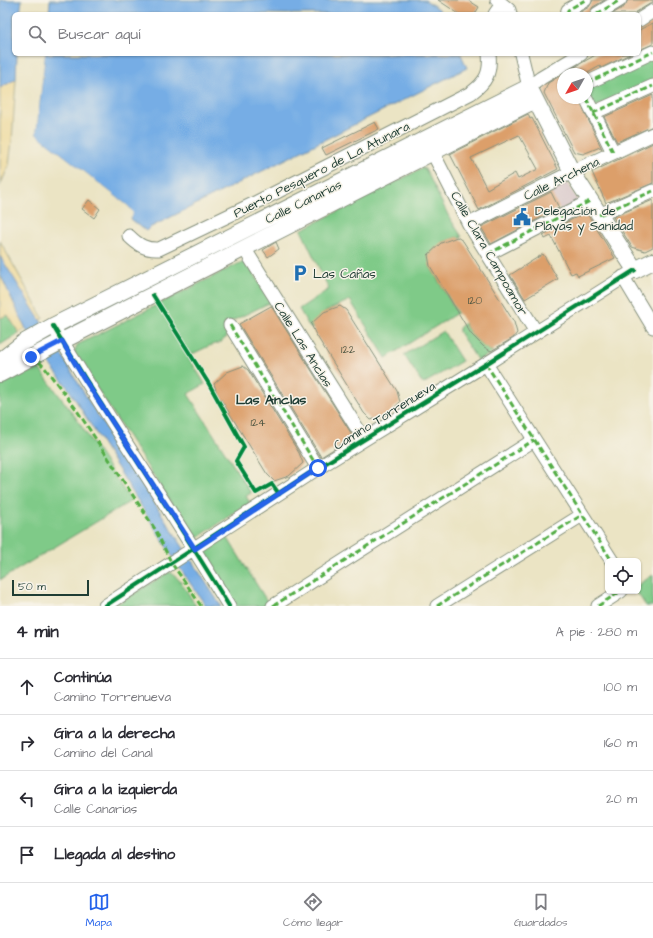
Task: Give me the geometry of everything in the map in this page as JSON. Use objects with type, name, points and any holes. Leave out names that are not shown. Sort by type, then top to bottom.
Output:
[{"type":"main road","name":"Calle Canarias","points":[[0,374],[244,248],[433,153],[532,94]]},
{"type":"main road","name":"Calle Canarias","points":[[0,361],[27,340],[51,327],[532,94]]},
{"type":"main road","points":[[532,94],[572,172],[599,215],[629,274],[653,261]]},
{"type":"main road","points":[[27,340],[36,355]]},
{"type":"street","points":[[568,12],[568,10],[585,0]]},
{"type":"street","points":[[600,12],[620,0]]},
{"type":"street","points":[[641,19],[653,11]]},
{"type":"street","points":[[593,80],[653,52]]},
{"type":"street","name":"Puerto Pesquero de La Atunara","points":[[130,236],[136,243],[146,248],[159,248],[267,196],[471,93],[478,87],[488,74],[490,68],[489,56]]},
{"type":"street","name":"Calle Canarias","points":[[532,94],[541,78],[578,56]]},
{"type":"street","points":[[526,57],[538,70],[552,71]]},
{"type":"street","points":[[526,57],[532,94]]},
{"type":"street","points":[[594,113],[653,86]]},
{"type":"street","points":[[589,104],[613,152]]},
{"type":"street","name":"Calle Archena","points":[[469,224],[572,172],[653,134]]},
{"type":"street","name":"Calle Clara Campoamor","points":[[433,153],[469,224],[536,332]]},
{"type":"street","points":[[599,215],[653,191]]},
{"type":"street","points":[[488,254],[590,201]]},
{"type":"street","name":"Calle Las Anclas","points":[[244,248],[364,439]]},
{"type":"street","points":[[629,274],[653,327]]},
{"type":"street","name":"Camino Torrenueva","points":[[106,606],[318,468],[629,274]]},
{"type":"street","points":[[230,325],[318,468]]},
{"type":"street","points":[[51,327],[59,343],[83,377],[229,606]]},
{"type":"street","points":[[486,364],[610,558]]},
{"type":"street","points":[[273,606],[534,440]]},
{"type":"street","points":[[437,606],[582,515]]},
{"type":"street","points":[[598,606],[616,594]]},
{"type":"shaded area","points":[[566,181],[579,202],[561,211],[549,189]]},
{"type":"green space","points":[[653,56],[653,81],[593,108],[591,104],[593,104],[593,81]]},
{"type":"green space","points":[[423,168],[426,170],[449,217],[462,237],[457,237],[441,243],[430,266],[457,313],[386,358],[350,300],[324,312],[313,328],[310,328],[299,309],[329,289],[301,230]]},
{"type":"green space","points":[[242,262],[248,265],[271,302],[224,325],[229,334],[227,337],[219,343],[188,356],[205,384],[188,394],[251,493],[246,496],[250,503],[197,538],[191,534],[74,353],[77,345]]},
{"type":"green space","points":[[8,315],[19,333],[0,345],[0,318]]},
{"type":"green space","points":[[464,323],[476,340],[493,352],[478,361],[459,332],[459,328]]},
{"type":"green space","points":[[443,331],[462,361],[423,384],[404,355]]},
{"type":"green space","points":[[32,366],[38,367],[74,415],[131,501],[0,580],[0,383]]},
{"type":"green space","points":[[227,537],[270,606],[233,606],[204,556],[204,552],[209,547]]},
{"type":"green space","points":[[169,572],[177,577],[196,606],[114,606]]},
{"type":"green space","points":[[653,575],[653,606],[646,606],[638,594],[641,594],[641,583]]},
{"type":"sand","points":[[16,79],[9,165],[0,186],[0,88]]},
{"type":"sand","points":[[0,241],[43,318],[19,333],[8,315],[0,318]]},
{"type":"water","points":[[0,0],[22,0],[20,12],[12,12],[12,56],[17,56],[16,79],[0,88]]},
{"type":"water","points":[[50,0],[425,0],[439,9],[440,12],[49,12]]},
{"type":"water","points":[[45,56],[462,56],[467,68],[149,228],[146,231],[131,219],[132,212],[128,206],[36,134]]},
{"type":"water","points":[[0,256],[90,403],[221,606],[206,606],[179,567],[68,388],[38,349],[26,329],[0,274]]},
{"type":"pier","points":[[43,56],[45,56],[36,134],[128,206],[133,214],[131,219],[130,212],[126,208],[34,135]]},
{"type":"building","points":[[438,0],[468,0],[479,7],[476,12],[456,12]]},
{"type":"building","points":[[593,0],[605,0],[593,7],[590,12],[580,12],[589,7]]},
{"type":"building","points":[[628,0],[653,0],[653,2],[636,12],[615,12],[624,7]]},
{"type":"building","points":[[653,23],[653,44],[641,49],[641,29]]},
{"type":"building","points":[[594,56],[626,56],[601,68],[600,66],[593,70],[593,68],[573,68]]},
{"type":"building","points":[[557,78],[557,104],[581,104],[602,149],[600,147],[583,154],[574,152],[544,93],[548,83]]},
{"type":"building","points":[[653,95],[653,126],[617,142],[604,117]]},
{"type":"building","points":[[528,114],[530,119],[532,118],[558,169],[479,210],[450,154]],"holes":[[[519,135],[538,169],[518,179],[515,173],[487,189],[471,158]]]},
{"type":"building","points":[[375,122],[379,129],[326,155],[322,148]]},
{"type":"building","points":[[653,143],[653,183],[606,203],[592,172]]},
{"type":"building","name":"Delegación de Playas y Sanidad","points":[[551,192],[559,208],[491,244],[481,227]]},
{"type":"building","points":[[89,200],[100,209],[94,218],[82,209]]},
{"type":"building","points":[[653,200],[653,247],[645,251],[632,247],[613,217]]},
{"type":"building","points":[[586,212],[615,258],[578,276],[576,272],[571,274],[551,236],[545,239],[543,235]]},
{"type":"building","points":[[457,237],[463,241],[514,322],[517,333],[513,338],[491,351],[484,347],[471,334],[430,266],[428,255],[441,243]]},
{"type":"building","points":[[276,242],[279,249],[268,257],[263,250]]},
{"type":"building","points":[[543,254],[558,279],[525,299],[510,275]]},
{"type":"building","points":[[271,306],[351,433],[348,440],[321,457],[239,324]]},
{"type":"building","points":[[340,306],[346,310],[397,391],[400,402],[387,415],[371,420],[364,413],[311,324],[324,312]]},
{"type":"building","points":[[243,366],[248,370],[299,453],[303,463],[289,476],[274,481],[267,474],[217,393],[214,384],[227,372]]},
{"type":"marked path","points":[[568,12],[568,10],[585,0]]},
{"type":"marked path","points":[[600,12],[620,0]]},
{"type":"marked path","points":[[593,80],[653,52]]},
{"type":"marked path","points":[[593,113],[653,86]]},
{"type":"marked path","points":[[589,104],[613,152]]},
{"type":"marked path","points":[[599,215],[653,191]]},
{"type":"marked path","points":[[488,254],[590,201]]},
{"type":"marked path","points":[[230,325],[318,468]]},
{"type":"marked path","points":[[31,357],[45,368],[76,409],[155,529],[172,564],[201,606]]},
{"type":"marked path","points":[[486,364],[610,558]]},
{"type":"marked path","points":[[273,606],[534,440]]},
{"type":"marked path","points":[[437,606],[582,515]]},
{"type":"marked path","points":[[598,606],[616,594]]},
{"type":"cycle path","points":[[105,606],[318,468],[635,270]]},
{"type":"cycle path","points":[[153,295],[209,384],[244,447],[236,461],[256,493],[272,484],[279,494]]},
{"type":"cycle path","points":[[53,326],[229,606]]},
{"type":"place","name":"Delegación de Playas y Sanidad","points":[[522,217]]},
{"type":"place","name":"Las Cañas","points":[[300,273]]},
{"type":"district","name":"Las Anclas","points":[[271,399]]},
{"type":"route","points":[[31,357],[62,341],[125,444],[195,549],[318,468]]}]
